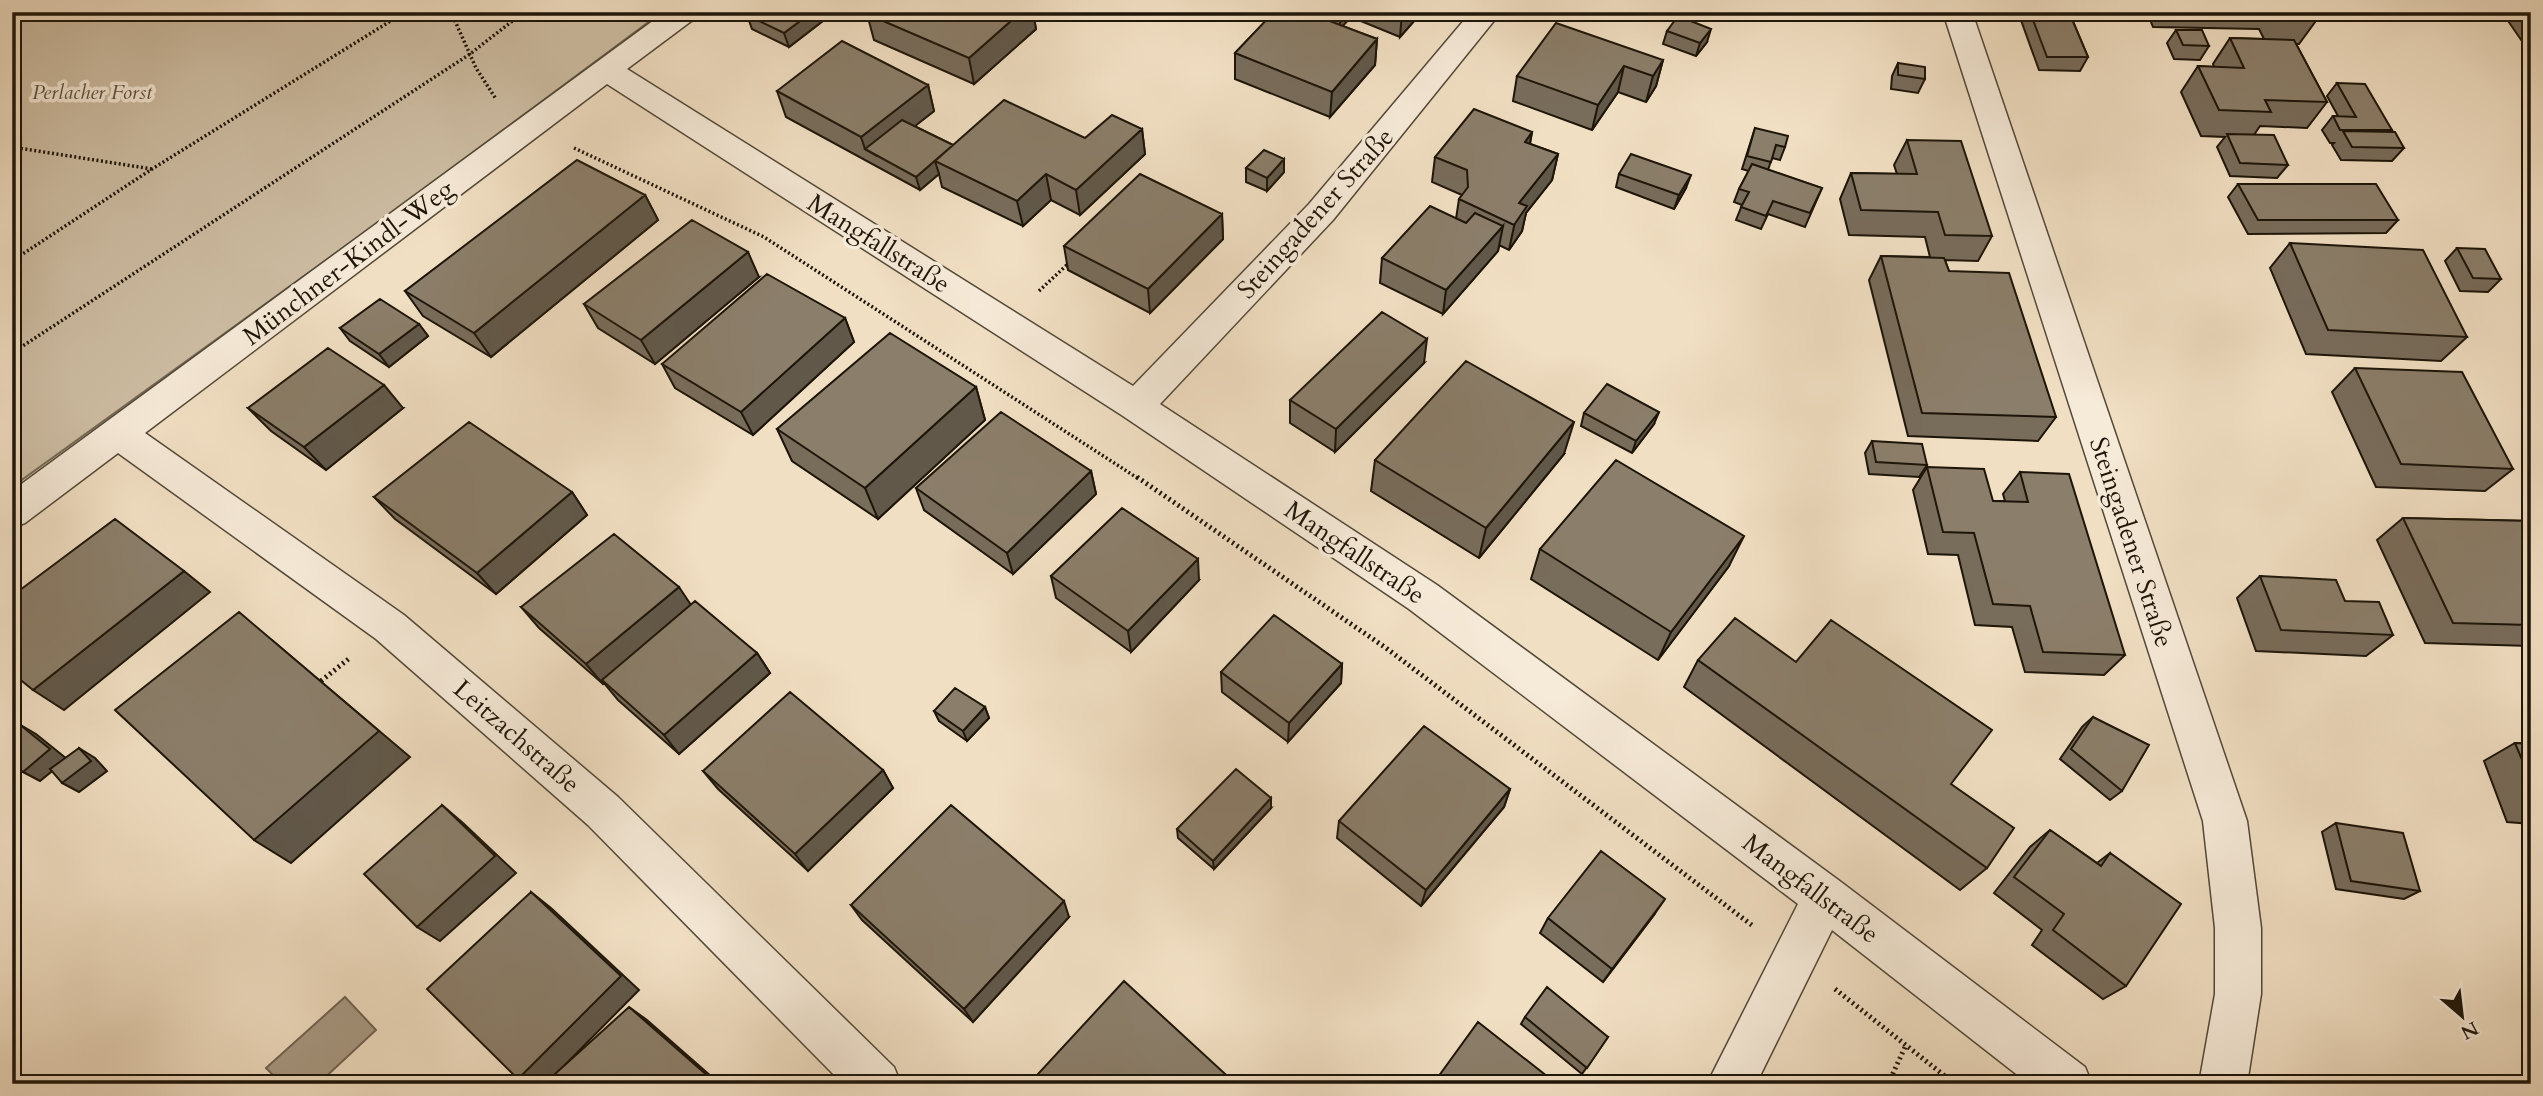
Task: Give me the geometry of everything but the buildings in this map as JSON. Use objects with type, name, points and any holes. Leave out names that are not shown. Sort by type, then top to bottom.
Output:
[{"type":"street","name":"Münchner-Kindl-Weg","points":[[12,512],[684,12]]},
{"type":"street","name":"Steingadener Straße","points":[[1136,406],[1321,212],[1487,12]]},
{"type":"street","name":"Steingadener Straße","points":[[1957,12],[2225,821],[2238,928],[2238,994],[2223,1084]]},
{"type":"street","name":"Mangfallstraße","points":[[606,70],[1136,406],[1423,597],[1825,897],[2068,1084]]},
{"type":"street","name":"Leitzachstraße","points":[[119,434],[390,627],[603,811],[877,1084]]},
{"type":"street","points":[[1731,1084],[1825,897]]},
{"type":"path","points":[[12,261],[152,169],[405,12]]},
{"type":"path","points":[[452,12],[470,54],[494,96],[529,126],[764,237],[1129,472],[1386,648],[1793,957],[1955,1084]]},
{"type":"path","points":[[12,353],[470,54],[524,12]]},
{"type":"path","points":[[12,147],[152,169]]},
{"type":"path","points":[[1888,1084],[1906,1045]]},
{"type":"green space","name":"Perlacher Forst","points":[[12,12],[662,12],[412,198],[12,487]]},
{"type":"shaded area","points":[[345,997],[376,1030],[318,1084],[282,1084],[266,1068]]}]
